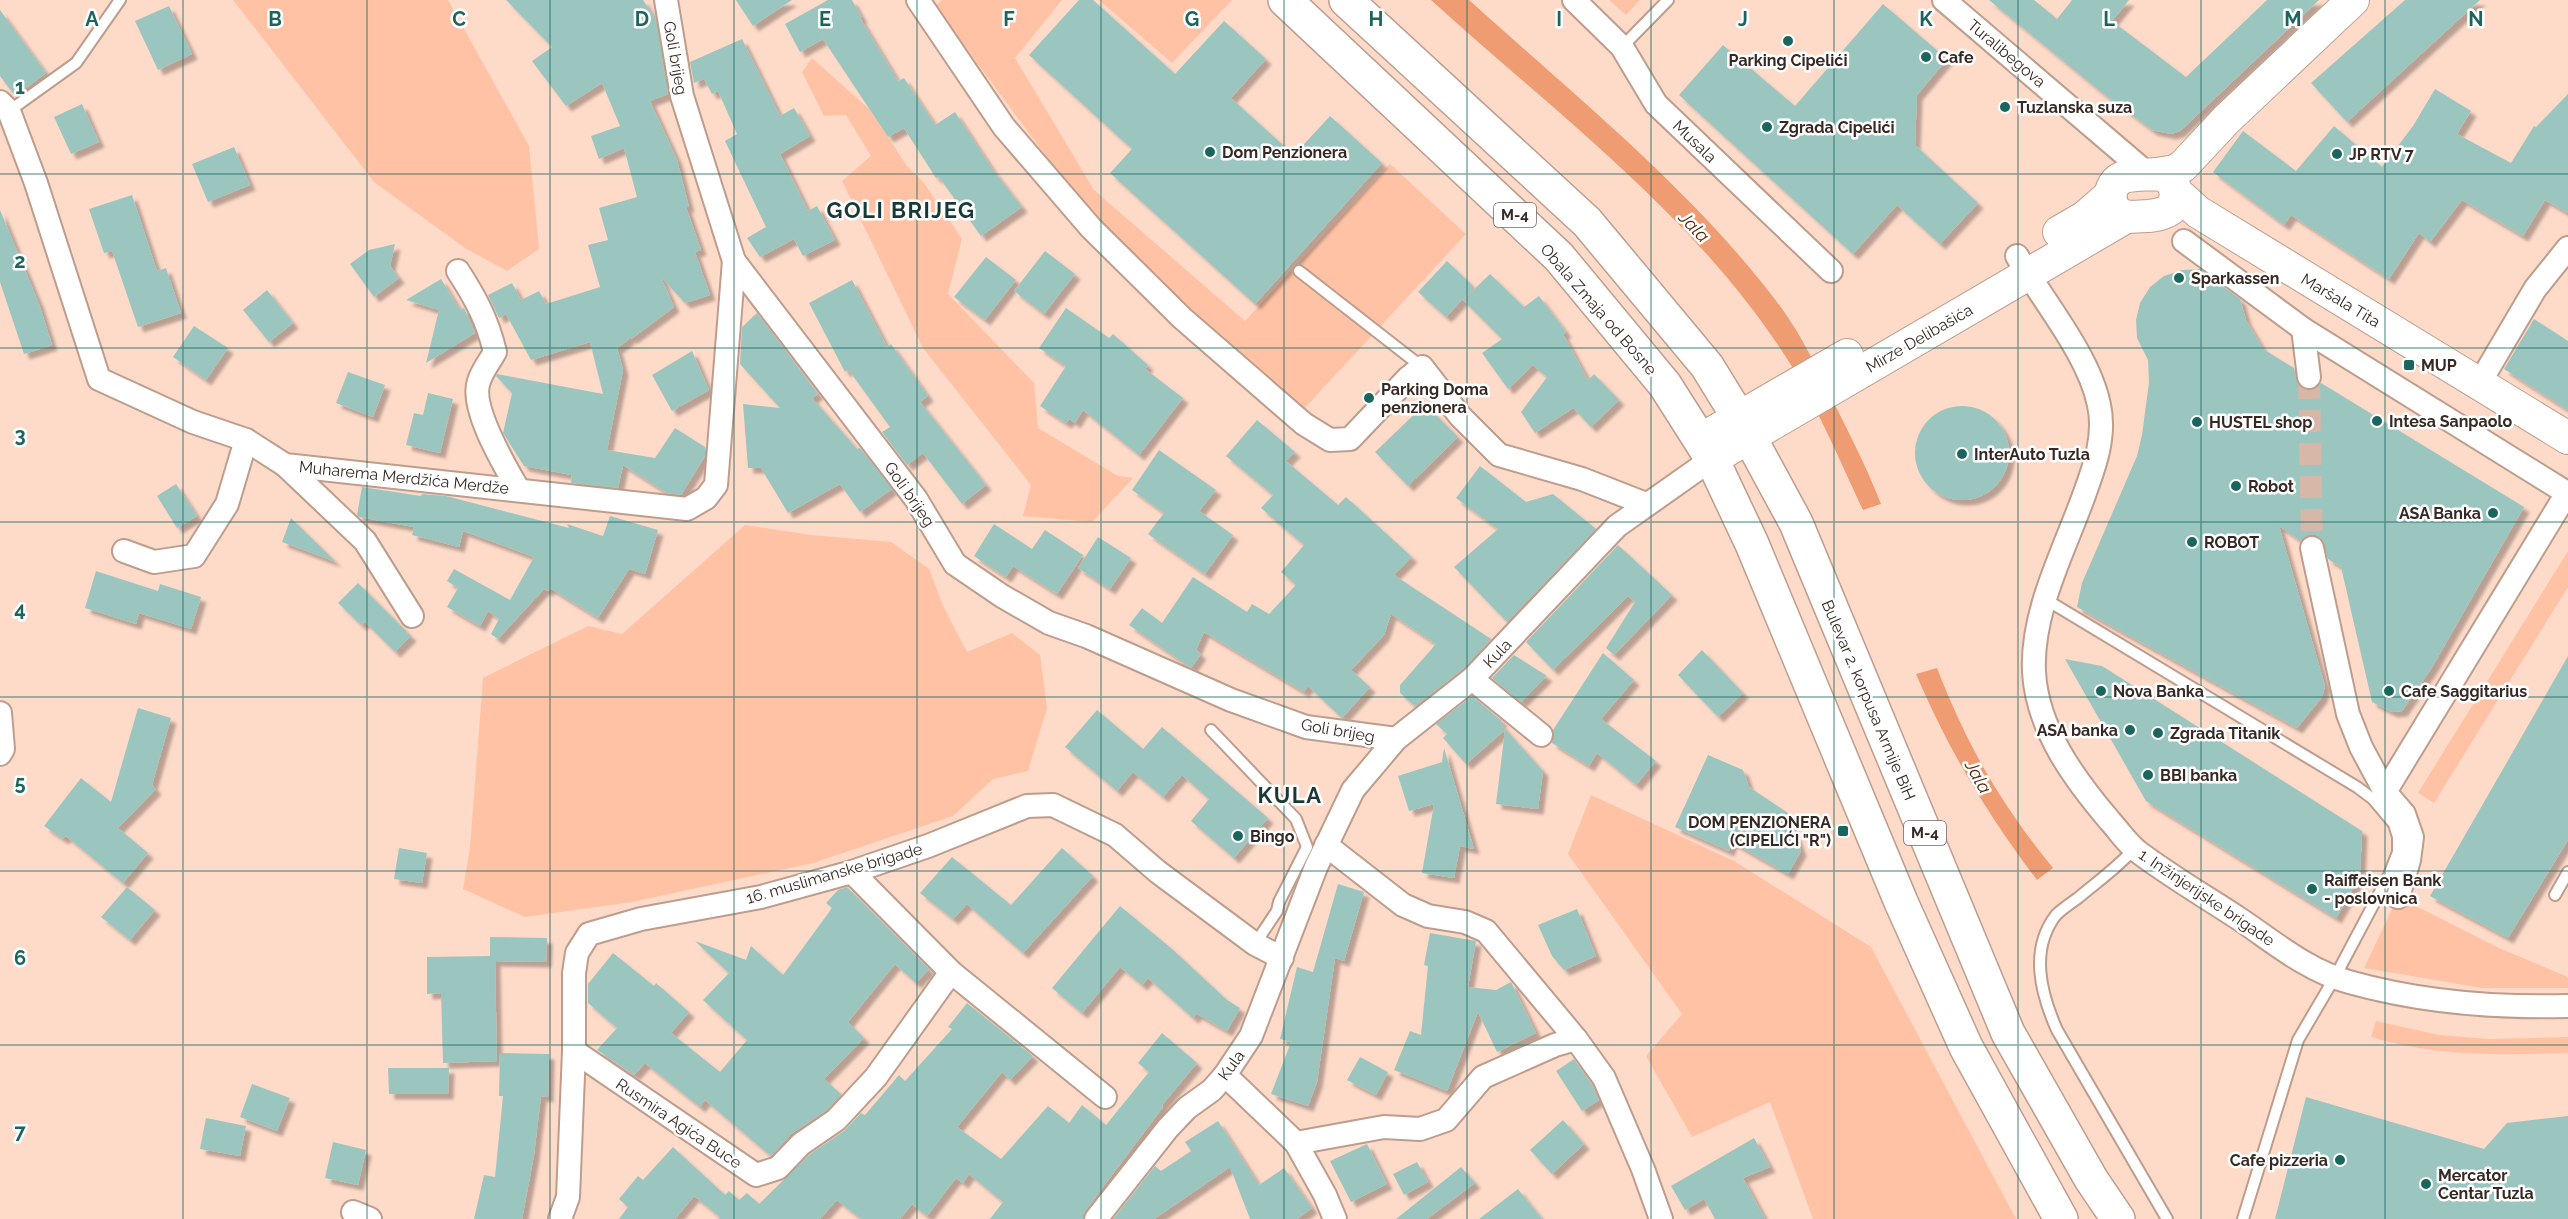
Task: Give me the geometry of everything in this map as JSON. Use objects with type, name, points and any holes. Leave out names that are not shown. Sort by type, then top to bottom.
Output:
[{"type":"main road","name":"Obala Zmaja od Bosne","points":[[1285,0],[1559,257],[1665,385],[1700,459]]},
{"type":"main road","name":"M-4","points":[[1346,0],[1587,222],[1707,366],[1744,427]]},
{"type":"main road","points":[[2110,196],[2158,215],[2173,188],[2227,119],[2353,0]]},
{"type":"main road","name":"Maršala Tita","points":[[2173,188],[2479,384],[2568,438]]},
{"type":"main road","name":"Mirze Delibašića","points":[[1700,459],[1744,427],[2022,265],[2110,196]]},
{"type":"main road","name":"Bulevar 2. korpusa Armije BiH","points":[[1744,427],[1796,523],[2008,1033],[2091,1179],[2118,1219]]},
{"type":"main road","name":"M-4","points":[[1700,459],[1752,544],[1901,902],[1966,1047],[2061,1219]]},
{"type":"street","name":"Goli brijeg","points":[[666,0],[682,96],[734,261],[916,499],[955,564],[1002,596],[1049,623],[1086,636],[1232,700],[1306,727],[1396,739]]},
{"type":"street","points":[[918,0],[1004,127],[1083,220],[1182,318],[1304,424],[1330,440],[1350,439],[1408,378],[1422,367],[1460,416],[1499,455],[1582,479],[1646,504]]},
{"type":"street","name":"Musala","points":[[1574,0],[1622,47],[1656,104],[1831,271]]},
{"type":"street","name":"Turalibegova","points":[[1944,0],[2110,196],[2173,188]]},
{"type":"street","name":"Muharema Merdžića Merdže","points":[[5,107],[36,183],[99,379],[193,422],[246,440],[285,465],[687,509],[706,498],[716,485],[734,261]]},
{"type":"street","points":[[2184,241],[2303,329],[2567,493],[2385,792]]},
{"type":"street","points":[[2479,384],[2535,289],[2568,248]]},
{"type":"street","name":"1. Inžinjerijske brigade","points":[[2022,265],[2090,376],[2100,406],[2101,436],[2096,463],[2045,600],[2035,643],[2034,674],[2041,708],[2060,752],[2084,790],[2134,849],[2308,966],[2336,977],[2377,988],[2458,1003],[2495,1006],[2568,1006]]},
{"type":"street","points":[[458,271],[480,305],[489,327],[495,352],[478,382],[480,409],[492,441],[518,489]]},
{"type":"street","points":[[2303,329],[2309,376]]},
{"type":"street","points":[[124,551],[154,562],[194,556],[227,504],[246,440]]},
{"type":"street","name":"Kula","points":[[1096,1219],[1168,1128],[1188,1108],[1212,1090],[1225,1075],[1251,1036],[1326,845],[1353,790],[1396,739],[1472,679],[1617,525],[1700,459]]},
{"type":"street","points":[[285,465],[366,541],[412,616]]},
{"type":"street","points":[[2312,548],[2348,714],[2361,747],[2385,792],[2404,814],[2412,837],[2409,860],[2398,897]]},
{"type":"street","points":[[1472,679],[1541,735]]},
{"type":"street","points":[[0,713],[2,752]]},
{"type":"street","name":"16. muslimanske brigade","points":[[560,1219],[568,1197],[574,1051],[574,973],[577,953],[589,934],[641,919],[761,897],[852,872],[928,846],[1027,806],[1053,805],[1115,835],[1158,872],[1255,944],[1282,958]]},
{"type":"street","points":[[1326,845],[1403,905],[1428,916],[1465,922],[1486,931],[1576,1039],[1604,1078],[1643,1169],[1661,1219]]},
{"type":"street","points":[[852,872],[951,972],[1105,1097]]},
{"type":"street","name":"Rusmira Agića Buce","points":[[574,1051],[756,1175],[778,1168],[801,1144],[836,1120],[876,1077],[951,972]]},
{"type":"street","points":[[1296,1143],[1384,1127],[1419,1129],[1446,1120],[1484,1077],[1555,1045],[1576,1039]]},
{"type":"street","points":[[1225,1075],[1296,1143],[1335,1219]]},
{"type":"lane","points":[[5,107],[76,63],[120,0]]},
{"type":"lane","points":[[1622,47],[1668,0]]},
{"type":"lane","points":[[1299,271],[1422,367]]},
{"type":"lane","points":[[2045,600],[2357,788],[2373,799],[2394,824],[2398,837],[2398,852],[2390,875],[2336,977],[2298,1040],[2243,1219]]},
{"type":"lane","points":[[1211,730],[1296,819],[1307,847],[1279,902],[1277,911],[1255,944]]},
{"type":"lane","points":[[2134,849],[2057,914],[2046,934],[2040,953],[2040,974],[2045,1004],[2057,1030],[2167,1219]]},
{"type":"lane","points":[[2554,895],[2568,872]]},
{"type":"shaded area","points":[[233,0],[448,0],[529,146],[539,249],[507,271],[465,248],[374,182]]},
{"type":"shaded area","points":[[942,0],[1062,0],[1015,58],[1094,190],[1245,321],[1390,164],[1466,234],[1300,413],[1088,213],[935,6]]},
{"type":"shaded area","points":[[1099,0],[1232,0],[1172,63]]},
{"type":"shaded area","points":[[1609,0],[1640,0],[1626,15]]},
{"type":"shaded area","points":[[812,58],[869,109],[907,166],[924,183],[962,239],[948,294],[1034,383],[1038,428],[1118,476],[1133,478],[1092,522],[1023,516],[1031,485],[923,348],[842,181],[871,156],[846,115],[824,116],[802,72]]},
{"type":"shaded area","points":[[745,525],[811,535],[891,542],[929,569],[943,606],[967,652],[1012,633],[1040,655],[1047,708],[1028,771],[993,779],[953,816],[813,863],[632,902],[525,917],[463,889],[470,848],[483,678],[588,626],[622,634]]},
{"type":"shaded area","points":[[2568,551],[2568,587],[2434,803],[2418,793]]},
{"type":"shaded area","points":[[1591,795],[1734,861],[1871,947],[2016,1219],[1813,1219],[1770,1102],[1692,1137],[1646,1056],[1682,1014],[1568,854]]},
{"type":"shaded area","points":[[2398,897],[2499,948],[2568,977],[2568,988],[2482,988],[2364,968]]},
{"type":"shaded area","points":[[2376,1021],[2439,1035],[2489,1039],[2568,1037],[2568,1053],[2469,1053],[2395,1044],[2371,1037]]},
{"type":"water","name":"Jala","points":[[1431,0],[1469,0],[1632,146],[1710,223],[1788,317],[1815,364],[1881,504],[1863,510],[1824,427],[1792,367],[1744,298],[1704,251],[1617,164]]},
{"type":"water","name":"Jala","points":[[1937,668],[1960,723],[1986,772],[2017,820],[2053,868],[2037,880],[1970,781],[1916,674]]},
{"type":"building","points":[[506,0],[643,0],[656,20],[668,94],[650,101],[677,160],[689,207],[686,207],[701,250],[695,252],[710,295],[685,303],[661,277],[674,307],[631,339],[629,336],[628,340],[617,348],[623,370],[607,450],[655,458],[675,428],[705,447],[705,456],[681,495],[667,493],[623,465],[618,488],[571,483],[572,475],[524,466],[503,433],[512,393],[496,376],[497,374],[603,394],[590,342],[531,360],[506,314],[499,318],[488,295],[512,283],[521,300],[539,291],[546,304],[600,287],[588,245],[608,240],[599,208],[637,197],[624,148],[599,159],[591,136],[620,126],[602,83],[566,106],[532,61],[552,47]]},
{"type":"building","points":[[736,0],[792,0],[753,26]]},
{"type":"building","points":[[828,0],[852,0],[862,18],[860,18],[898,81],[904,78],[935,125],[955,112],[993,170],[1022,207],[981,236],[939,177],[936,178],[904,128],[888,137],[823,39],[800,52],[785,24]]},
{"type":"building","name":"Dom Penzionera","points":[[1079,0],[1093,0],[1175,74],[1224,21],[1266,59],[1231,98],[1294,155],[1330,116],[1382,163],[1255,304],[1110,173],[1132,149],[1029,55]]},
{"type":"building","points":[[1989,0],[2034,0],[2057,19],[2072,0],[2129,0],[2112,21],[2186,77],[2267,0],[2319,0],[2180,131],[2171,134],[2152,130],[2100,91]]},
{"type":"building","points":[[2405,0],[2480,0],[2347,122],[2311,83]]},
{"type":"building","name":"Zgrada Cipelići","points":[[1883,4],[1947,59],[1917,95],[1915,145],[1978,203],[1940,244],[1897,205],[1853,254],[1679,95],[1723,45],[1795,106]]},
{"type":"building","points":[[169,6],[192,54],[158,70],[135,21]]},
{"type":"building","points":[[0,10],[46,73],[15,96],[0,76]]},
{"type":"building","points":[[742,39],[780,116],[794,108],[810,136],[780,154],[808,211],[817,206],[835,240],[803,256],[794,239],[760,257],[747,238],[766,227],[725,141],[737,134],[718,91],[712,94],[704,79],[694,83],[690,62]]},
{"type":"building","points":[[2435,89],[2471,111],[2457,134],[2511,163],[2534,126],[2536,127],[2568,94],[2568,213],[2545,200],[2523,236],[2462,200],[2430,242],[2419,233],[2389,279],[2291,215],[2284,225],[2213,172],[2243,131],[2296,171],[2334,126],[2382,167],[2413,126]]},
{"type":"building","points":[[82,104],[99,142],[71,154],[54,117]]},
{"type":"building","points":[[234,147],[250,185],[208,202],[192,164]]},
{"type":"building","points":[[132,195],[157,271],[166,268],[181,313],[138,327],[112,251],[104,253],[89,209]]},
{"type":"building","points":[[0,210],[39,304],[52,345],[24,354],[0,282]]},
{"type":"building","points":[[395,244],[390,266],[399,278],[374,297],[350,264],[369,250]]},
{"type":"building","points":[[1045,251],[1075,274],[1044,314],[1014,291]]},
{"type":"building","points":[[986,257],[1016,280],[985,320],[954,297]]},
{"type":"building","points":[[1447,261],[1474,287],[1446,317],[1418,292]]},
{"type":"building","points":[[2200,269],[2240,299],[2246,320],[2263,349],[2294,368],[2298,385],[2303,389],[2311,390],[2321,383],[2524,507],[2431,669],[2402,711],[2392,712],[2372,702],[2341,567],[2328,559],[2322,539],[2316,535],[2309,535],[2301,541],[2279,526],[2325,686],[2322,697],[2297,728],[2077,607],[2082,583],[2137,456],[2142,435],[2149,382],[2148,360],[2137,338],[2136,320],[2140,303],[2150,287],[2164,276],[2182,270]]},
{"type":"building","points":[[1490,274],[1524,307],[1539,296],[1566,332],[1563,334],[1588,380],[1594,374],[1619,400],[1591,427],[1573,408],[1535,433],[1521,412],[1547,377],[1533,365],[1508,389],[1482,353],[1502,339],[1463,300]]},
{"type":"building","points":[[441,279],[460,310],[464,308],[475,333],[426,363],[439,310],[406,300]]},
{"type":"building","points":[[852,280],[887,347],[891,344],[928,396],[920,402],[986,485],[962,504],[923,453],[907,465],[882,432],[890,427],[848,369],[845,372],[809,303]]},
{"type":"building","points":[[267,290],[293,323],[269,342],[243,310]]},
{"type":"building","points":[[1066,308],[1109,338],[1113,334],[1148,365],[1145,369],[1183,398],[1139,455],[1083,410],[1075,423],[1070,419],[1066,423],[1040,406],[1066,366],[1039,348]]},
{"type":"building","points":[[757,313],[818,394],[812,398],[857,449],[860,448],[892,489],[860,512],[840,484],[788,513],[761,468],[748,468],[743,404],[780,408],[740,364],[742,327]]},
{"type":"building","points":[[2534,319],[2568,341],[2568,410],[2504,369]]},
{"type":"building","points":[[194,326],[228,348],[206,380],[173,357]]},
{"type":"building","points":[[692,351],[709,390],[672,411],[652,375]]},
{"type":"building","points":[[348,372],[385,385],[373,417],[336,403]]},
{"type":"building","points":[[428,393],[453,399],[440,453],[406,445],[414,413],[423,415]]},
{"type":"building","points":[[1425,404],[1458,437],[1408,486],[1375,452]]},
{"type":"building","name":"InterAuto Tuzla","points":[[1962,406],[1980,409],[1996,419],[2006,435],[2009,453],[2006,471],[1996,487],[1980,497],[1962,500],[1944,497],[1928,487],[1918,471],[1915,453],[1918,435],[1928,419],[1944,409]]},
{"type":"building","points":[[1257,420],[1295,452],[1286,461],[1338,505],[1346,497],[1412,557],[1394,575],[1491,639],[1463,669],[1415,706],[1400,693],[1400,685],[1436,644],[1391,614],[1384,635],[1351,670],[1370,687],[1342,718],[1308,686],[1304,692],[1204,632],[1196,650],[1201,654],[1191,668],[1129,625],[1142,608],[1162,623],[1193,577],[1247,612],[1252,604],[1269,614],[1296,585],[1281,572],[1304,545],[1261,508],[1273,495],[1226,456]]},
{"type":"building","points":[[1159,450],[1216,490],[1199,511],[1233,535],[1205,574],[1148,534],[1164,513],[1132,490]]},
{"type":"building","points":[[1480,466],[1526,502],[1553,494],[1596,529],[1507,622],[1454,567],[1498,529],[1456,498]]},
{"type":"building","points":[[176,484],[197,516],[177,528],[157,496]]},
{"type":"building","points":[[362,487],[421,496],[422,494],[446,496],[569,528],[567,524],[603,536],[610,516],[658,530],[645,574],[629,569],[598,618],[550,588],[548,591],[544,589],[498,639],[491,634],[499,619],[488,611],[480,626],[447,607],[458,588],[447,581],[454,569],[510,600],[534,557],[463,531],[459,547],[412,535],[414,527],[359,517],[357,515]]},
{"type":"building","points":[[291,518],[336,562],[282,542]]},
{"type":"building","points":[[994,524],[1032,549],[1045,530],[1083,555],[1057,594],[1013,566],[1006,577],[974,556]]},
{"type":"building","points":[[1098,537],[1131,558],[1110,589],[1078,568]]},
{"type":"building","points":[[1618,545],[1672,595],[1614,655],[1606,648],[1635,602],[1628,596],[1553,670],[1526,642]]},
{"type":"building","points":[[96,571],[158,591],[160,584],[201,597],[191,629],[139,613],[136,624],[85,608]]},
{"type":"building","points":[[358,583],[411,636],[395,652],[365,622],[361,625],[338,603]]},
{"type":"building","points":[[1702,650],[1743,693],[1718,717],[1678,675]]},
{"type":"building","points":[[1603,653],[1634,680],[1601,719],[1656,761],[1636,785],[1597,753],[1589,766],[1552,743],[1553,730]]},
{"type":"building","points":[[1514,655],[1547,676],[1521,702],[1492,678]]},
{"type":"building","points":[[2568,656],[2568,840],[2508,938],[2430,896]]},
{"type":"building","name":"Zgrada Titanik","points":[[2065,659],[2102,666],[2362,831],[2360,876],[2336,918],[2146,801]]},
{"type":"building","points":[[1472,696],[1502,721],[1500,723],[1543,771],[1538,809],[1496,804],[1505,730],[1466,764],[1443,738],[1447,734],[1436,724]]},
{"type":"building","points":[[138,708],[171,718],[152,785],[156,789],[118,828],[148,853],[123,883],[66,836],[63,839],[44,826],[81,778],[111,802]]},
{"type":"building","points":[[1097,710],[1143,749],[1162,727],[1268,818],[1234,858],[1191,821],[1209,799],[1182,775],[1163,797],[1133,772],[1117,791],[1065,747]]},
{"type":"building","points":[[1444,748],[1474,849],[1460,846],[1454,878],[1422,873],[1434,804],[1409,811],[1398,776],[1442,762]]},
{"type":"building","points":[[1708,755],[1743,770],[1749,787],[1788,813],[1801,851],[1788,874],[1732,842],[1729,851],[1675,827]]},
{"type":"building","points":[[399,848],[427,853],[422,883],[394,879]]},
{"type":"building","points":[[1062,848],[1093,876],[1023,953],[967,904],[953,919],[920,893],[952,857],[1011,905]]},
{"type":"building","points":[[1338,884],[1364,892],[1344,961],[1335,958],[1317,1082],[1308,1106],[1271,1094],[1291,1042],[1280,1039],[1297,967],[1313,972]]},
{"type":"building","points":[[127,887],[155,910],[130,940],[101,917]]},
{"type":"building","points":[[847,887],[929,969],[916,983],[895,964],[848,1022],[864,1038],[824,1079],[841,1094],[827,1110],[791,1134],[771,1156],[705,1100],[700,1107],[645,1063],[634,1075],[597,1050],[617,1028],[588,1003],[588,984],[613,953],[654,986],[656,983],[689,1012],[671,1033],[720,1072],[747,1040],[703,1000],[729,973],[695,941],[746,960],[751,946],[783,975],[832,908],[826,903],[838,890]]},
{"type":"building","points":[[1120,906],[1172,949],[1227,1000],[1240,1008],[1227,1031],[1197,1014],[1193,1018],[1148,978],[1142,985],[1120,967],[1082,1013],[1052,988]]},
{"type":"building","points":[[1577,909],[1596,956],[1564,970],[1552,956],[1538,925]]},
{"type":"building","points":[[1430,933],[1476,941],[1468,987],[1496,990],[1511,982],[1536,1033],[1497,1052],[1478,1012],[1447,1091],[1394,1070],[1410,1031],[1421,1035],[1428,966],[1424,965]]},
{"type":"building","points":[[490,937],[547,938],[546,962],[495,961],[497,1061],[443,1063],[441,993],[427,994],[427,957],[490,956]]},
{"type":"building","points":[[967,1003],[1033,1056],[1010,1080],[1002,1072],[957,1127],[1001,1159],[1048,1106],[1069,1123],[1082,1105],[1106,1125],[1149,1072],[1138,1063],[1162,1033],[1197,1063],[1162,1105],[1163,1107],[1085,1211],[1083,1219],[990,1219],[1003,1202],[969,1174],[963,1183],[956,1178],[927,1216],[912,1204],[900,1219],[861,1219],[837,1200],[820,1219],[718,1219],[720,1217],[694,1196],[675,1219],[619,1219],[628,1207],[619,1199],[638,1176],[643,1180],[673,1147],[725,1195],[729,1191],[739,1200],[747,1193],[759,1204],[810,1154],[844,1131],[861,1113],[865,1115],[899,1075],[905,1081],[952,1029],[948,1027]]},
{"type":"building","points":[[500,1053],[549,1054],[548,1097],[541,1096],[534,1155],[522,1219],[474,1219],[484,1175],[495,1177],[503,1096],[499,1096]]},
{"type":"building","points":[[1360,1057],[1388,1072],[1376,1095],[1347,1080]]},
{"type":"building","points":[[1574,1059],[1592,1085],[1599,1100],[1582,1111],[1556,1071]]},
{"type":"building","points":[[388,1068],[449,1068],[448,1094],[389,1094]]},
{"type":"building","points":[[252,1084],[290,1098],[277,1131],[240,1117]]},
{"type":"building","name":"Mercator Centar Tuzla","points":[[2306,1097],[2484,1149],[2507,1123],[2568,1116],[2568,1219],[2275,1219]]},
{"type":"building","points":[[206,1118],[246,1126],[240,1156],[200,1149]]},
{"type":"building","points":[[1563,1120],[1584,1144],[1552,1174],[1530,1150]]},
{"type":"building","points":[[1218,1121],[1259,1185],[1284,1168],[1312,1208],[1297,1219],[1250,1219],[1230,1167],[1154,1219],[1113,1219],[1155,1166],[1161,1171],[1191,1151],[1185,1142]]},
{"type":"building","points":[[1754,1138],[1770,1167],[1743,1178],[1765,1219],[1715,1219],[1704,1199],[1685,1210],[1671,1186]]},
{"type":"building","points":[[333,1142],[366,1150],[358,1185],[325,1178]]},
{"type":"building","points":[[1367,1144],[1387,1184],[1351,1202],[1330,1161]]},
{"type":"building","points":[[1417,1162],[1428,1182],[1404,1195],[1393,1174]]},
{"type":"building","points":[[1461,1167],[1475,1183],[1427,1219],[1396,1219]]},
{"type":"building","points":[[1518,1189],[1542,1219],[1479,1219]]},
{"type":"tunnel","points":[[2309,377],[2312,548]]},
{"type":"place","name":"Parking Cipelići","points":[[1788,41]]},
{"type":"place","name":"Cafe","points":[[1926,57]]},
{"type":"place","name":"Tuzlanska suza","points":[[2005,107]]},
{"type":"place","name":"Zgrada Cipelići","points":[[1767,127]]},
{"type":"place","name":"Dom Penzionera","points":[[1210,152]]},
{"type":"place","name":"JP RTV 7","points":[[2337,154]]},
{"type":"place","name":"Sparkassen","points":[[2179,278]]},
{"type":"place","name":"MUP","points":[[2409,365]]},
{"type":"place","name":"Parking Doma penzionera","points":[[1369,398]]},
{"type":"place","name":"Intesa Sanpaolo","points":[[2377,421]]},
{"type":"place","name":"HUSTEL shop","points":[[2197,422]]},
{"type":"place","name":"InterAuto Tuzla","points":[[1962,454]]},
{"type":"place","name":"Robot","points":[[2236,486]]},
{"type":"place","name":"ASA Banka","points":[[2493,513]]},
{"type":"place","name":"ROBOT","points":[[2192,542]]},
{"type":"place","name":"Nova Banka","points":[[2101,691]]},
{"type":"place","name":"Cafe Saggitarius","points":[[2389,691]]},
{"type":"place","name":"ASA banka","points":[[2130,730]]},
{"type":"place","name":"Zgrada Titanik","points":[[2158,733]]},
{"type":"place","name":"BBI banka","points":[[2148,775]]},
{"type":"place","name":"DOM PENZIONERA (CIPELIĆI \"R\")","points":[[1843,831]]},
{"type":"place","name":"Bingo","points":[[1238,836]]},
{"type":"place","name":"Raiffeisen Bank - poslovnica","points":[[2312,889]]},
{"type":"place","name":"Cafe pizzeria","points":[[2340,1160]]},
{"type":"place","name":"Mercator Centar Tuzla","points":[[2426,1184]]},
{"type":"district","name":"GOLI BRIJEG","points":[[901,210]]},
{"type":"district","name":"KULA","points":[[1290,795]]}]
